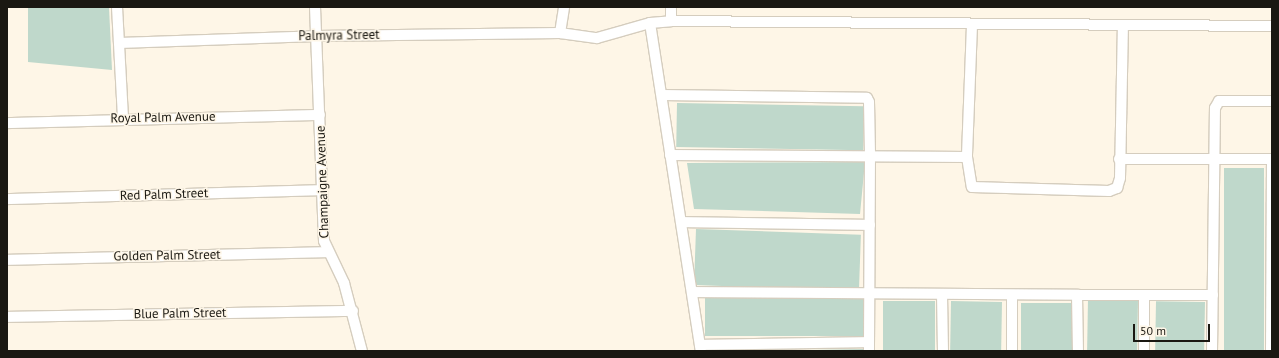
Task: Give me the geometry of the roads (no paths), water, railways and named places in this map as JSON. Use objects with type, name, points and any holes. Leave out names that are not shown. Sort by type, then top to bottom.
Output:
[{"type":"street","points":[[117,7],[123,119]]},
{"type":"street","name":"Champaigne Avenue","points":[[314,7],[320,115],[321,190],[327,252],[344,283],[353,311],[362,351]]},
{"type":"street","points":[[560,33],[564,7]]},
{"type":"street","points":[[671,7],[671,21]]},
{"type":"street","name":"Palmyra Street","points":[[119,43],[316,36],[560,33],[597,38],[650,23],[671,21],[972,25],[1123,24],[1272,26]]},
{"type":"street","points":[[650,23],[693,292],[700,348],[869,347],[869,102],[863,97],[662,95]]},
{"type":"street","points":[[972,25],[966,157],[972,187],[982,190],[1109,191],[1117,188],[1123,24]]},
{"type":"street","points":[[1212,351],[1216,103],[1272,101]]},
{"type":"street","name":"Royal Palm Avenue","points":[[7,123],[320,115]]},
{"type":"street","points":[[670,155],[870,154],[966,157]]},
{"type":"street","points":[[1119,159],[1272,159],[1271,351]]},
{"type":"street","name":"Red Palm Street","points":[[7,200],[321,190]]},
{"type":"street","points":[[682,222],[870,225]]},
{"type":"street","name":"Golden Palm Street","points":[[7,260],[327,252]]},
{"type":"street","points":[[693,292],[1213,295]]},
{"type":"street","points":[[942,294],[943,351]]},
{"type":"street","points":[[1012,295],[1012,351]]},
{"type":"street","points":[[1077,295],[1078,351]]},
{"type":"street","points":[[1144,295],[1144,351]]},
{"type":"street","name":"Blue Palm Street","points":[[7,317],[353,311]]}]
